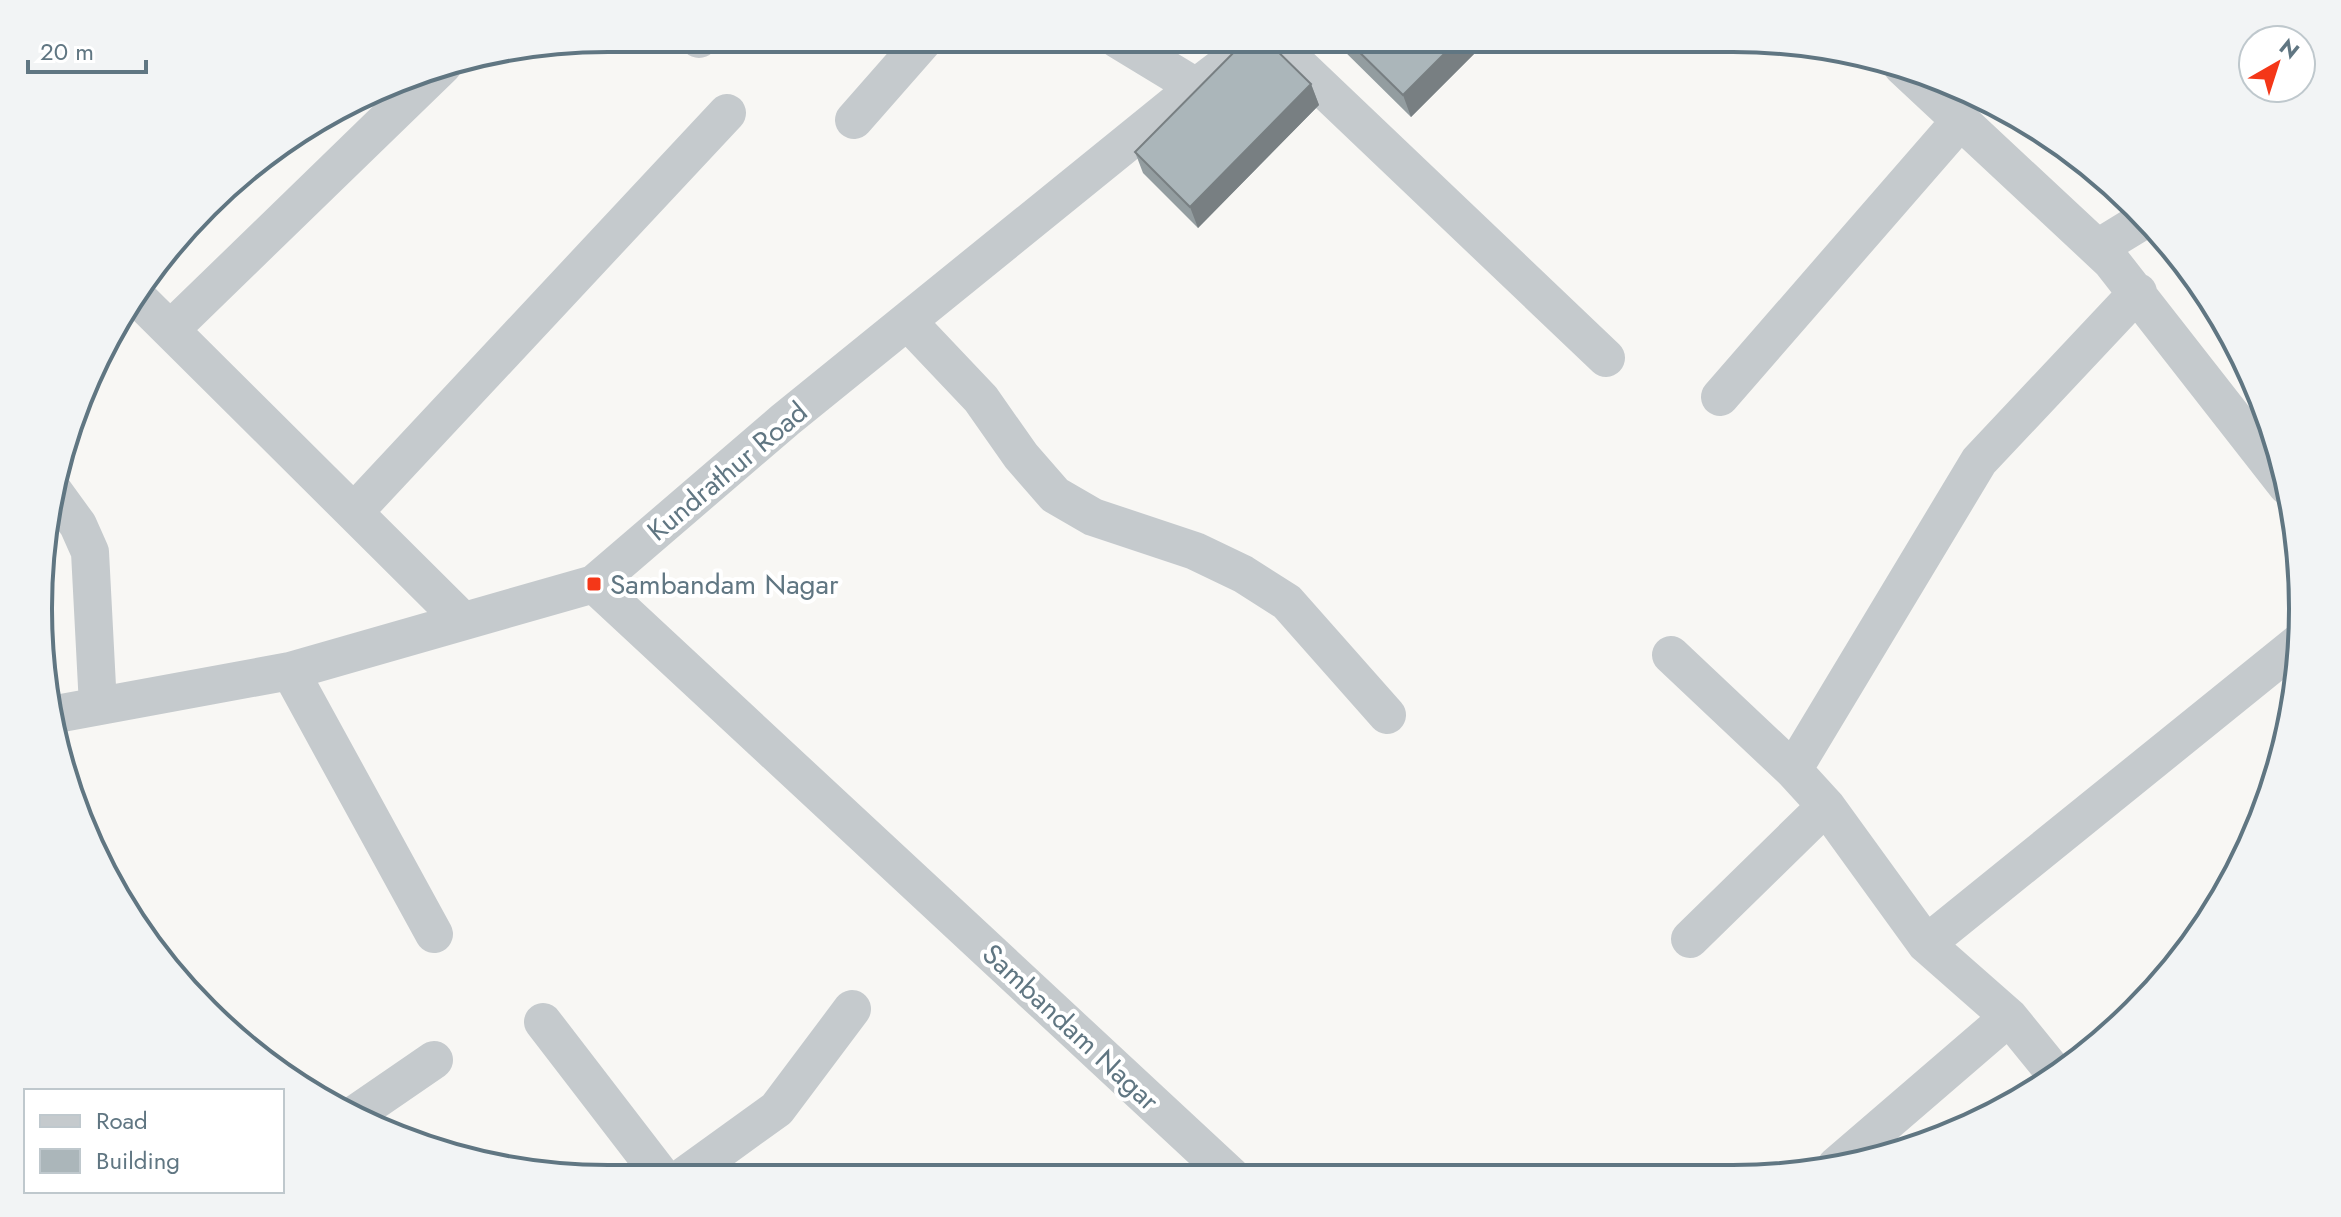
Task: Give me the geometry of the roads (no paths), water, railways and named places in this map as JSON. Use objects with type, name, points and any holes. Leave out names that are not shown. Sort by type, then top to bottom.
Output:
[{"type":"street","points":[[854,120],[914,52]]},
{"type":"street","points":[[1138,52],[1196,87]]},
{"type":"street","name":"Kundrathur Road","points":[[62,713],[290,671],[594,584],[785,420],[1243,52]]},
{"type":"street","points":[[1285,52],[1606,358]]},
{"type":"street","points":[[171,329],[423,85]]},
{"type":"street","points":[[1925,87],[2104,254],[2138,292],[2270,464]]},
{"type":"street","points":[[355,511],[727,113]]},
{"type":"street","points":[[1720,397],[1961,120]]},
{"type":"street","points":[[2104,254],[2137,227]]},
{"type":"street","points":[[1793,770],[1979,461],[2138,292]]},
{"type":"street","points":[[144,303],[463,621]]},
{"type":"street","points":[[908,322],[981,399],[1021,456],[1055,495],[1093,517],[1195,551],[1243,574],[1287,602],[1387,715]]},
{"type":"street","points":[[62,504],[78,525],[90,552],[98,706]]},
{"type":"street","name":"Sambandam Nagar","points":[[594,584],[1219,1165]]},
{"type":"street","points":[[1926,944],[2287,652]]},
{"type":"street","points":[[1671,655],[1793,770],[1826,806],[1926,944],[2009,1017],[2049,1066]]},
{"type":"street","points":[[290,671],[434,934]]},
{"type":"street","points":[[1690,939],[1826,806]]},
{"type":"street","points":[[700,1165],[777,1109],[852,1009]]},
{"type":"street","points":[[1853,1151],[2009,1017]]},
{"type":"street","points":[[543,1022],[653,1165]]},
{"type":"street","points":[[363,1109],[434,1060]]},
{"type":"place","name":"Sambandam Nagar","points":[[594,584]]}]
